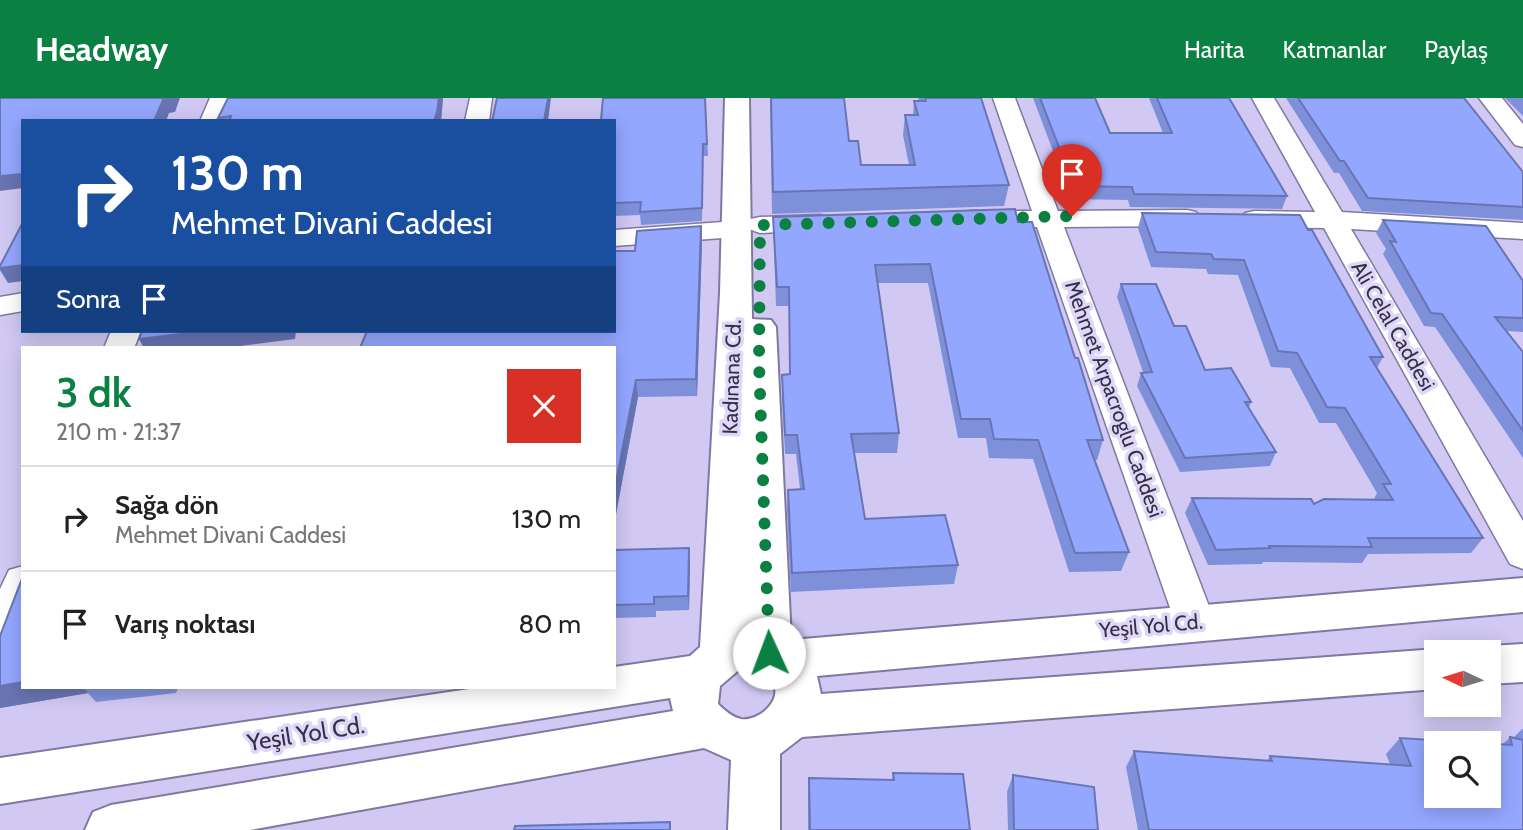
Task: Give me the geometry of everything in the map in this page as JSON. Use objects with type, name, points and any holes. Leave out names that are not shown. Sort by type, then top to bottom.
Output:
[{"type":"street","points":[[213,119],[221,98]]},
{"type":"street","points":[[477,119],[481,98]]},
{"type":"street","name":"Kadınana Cd.","points":[[737,98],[759,363],[774,657]]},
{"type":"street","name":"Kadınana Cd.","points":[[711,665],[759,98]]},
{"type":"street","name":"Mehmet Arpacroglu Caddesi","points":[[1004,98],[1195,622]]},
{"type":"street","name":"Ali Celal Caddesi","points":[[1263,98],[1523,554]]},
{"type":"street","points":[[1490,98],[1523,140]]},
{"type":"street","points":[[951,219],[1046,216],[1332,220],[1523,231]]},
{"type":"street","points":[[616,238],[841,222]]},
{"type":"street","points":[[0,306],[21,302]]},
{"type":"street","points":[[0,636],[21,586]]},
{"type":"street","name":"Yeşil Yol Cd.","points":[[774,657],[1523,595]]},
{"type":"street","points":[[754,830],[774,729],[799,698],[791,670],[774,657],[738,650],[711,665],[694,701],[708,726],[729,738],[774,729],[1424,670]]},
{"type":"street","points":[[1502,664],[1523,663]]},
{"type":"street","name":"Yeşil Yol Cd.","points":[[616,686],[711,665]]},
{"type":"street","name":"Yeşil Yol Cd.","points":[[0,781],[600,689]]},
{"type":"street","points":[[111,830],[708,726]]},
{"type":"building","points":[[0,98],[170,98],[163,100],[155,119],[21,119],[21,174],[0,176]]},
{"type":"building","points":[[228,98],[439,98],[435,119],[218,118]]},
{"type":"building","points":[[497,98],[548,98],[544,119],[492,119]]},
{"type":"building","points":[[603,98],[705,98],[707,144],[703,144],[702,208],[640,212],[641,202],[616,203],[616,119],[601,119]]},
{"type":"building","points":[[771,98],[844,98],[849,141],[858,141],[861,165],[915,165],[905,115],[918,115],[914,101],[926,101],[925,98],[981,98],[1009,185],[773,192]]},
{"type":"building","points":[[1040,98],[1095,98],[1110,133],[1172,133],[1157,98],[1229,98],[1287,196],[1134,194],[1132,187],[1074,186]]},
{"type":"building","points":[[1298,98],[1464,98],[1523,172],[1523,207],[1368,198]]},
{"type":"building","points":[[1015,209],[1018,222],[1032,222],[1075,358],[1078,358],[1103,440],[1087,440],[1129,552],[1075,553],[1038,440],[994,439],[990,419],[961,419],[930,264],[875,265],[899,433],[851,434],[865,519],[945,515],[958,565],[792,573],[788,490],[804,489],[797,435],[785,435],[782,375],[790,374],[789,287],[777,287],[773,217]]},
{"type":"building","points":[[1142,213],[1300,215],[1308,230],[1312,230],[1383,357],[1370,357],[1483,538],[1368,538],[1372,547],[1269,546],[1270,548],[1216,550],[1192,498],[1311,499],[1314,504],[1324,499],[1393,500],[1383,484],[1391,484],[1345,408],[1327,407],[1297,353],[1278,351],[1244,260],[1214,259],[1211,254],[1156,252]]},
{"type":"building","points":[[1383,220],[1486,226],[1523,281],[1523,318],[1495,317],[1523,352],[1523,431],[1442,314],[1431,313],[1390,241],[1396,242]]},
{"type":"building","points":[[21,226],[21,265],[0,266]]},
{"type":"building","points":[[701,226],[696,379],[636,380],[616,482],[616,346],[361,346],[366,333],[616,333],[616,251],[635,251],[637,231]]},
{"type":"building","points":[[1121,284],[1156,284],[1174,326],[1186,326],[1205,370],[1231,368],[1251,402],[1245,402],[1276,452],[1185,458],[1141,373],[1152,372]]},
{"type":"building","points":[[141,333],[189,333],[139,339]]},
{"type":"building","points":[[689,548],[688,596],[654,597],[654,604],[616,605],[616,550]]},
{"type":"building","points":[[21,581],[21,682],[0,686],[0,636]]},
{"type":"building","points":[[1510,737],[1523,740],[1523,830],[1149,830],[1134,751],[1272,761],[1270,756],[1411,766],[1400,738],[1424,740],[1424,808],[1501,808],[1501,744],[1512,745]]},
{"type":"building","points":[[893,773],[963,774],[970,830],[810,830],[809,778],[894,780]]},
{"type":"building","points":[[1013,775],[1094,787],[1098,830],[1014,830]]},
{"type":"building","points":[[670,822],[670,830],[514,830],[515,826]]},
{"type":"route","points":[[769,653],[759,363],[760,225],[1072,216]]}]
